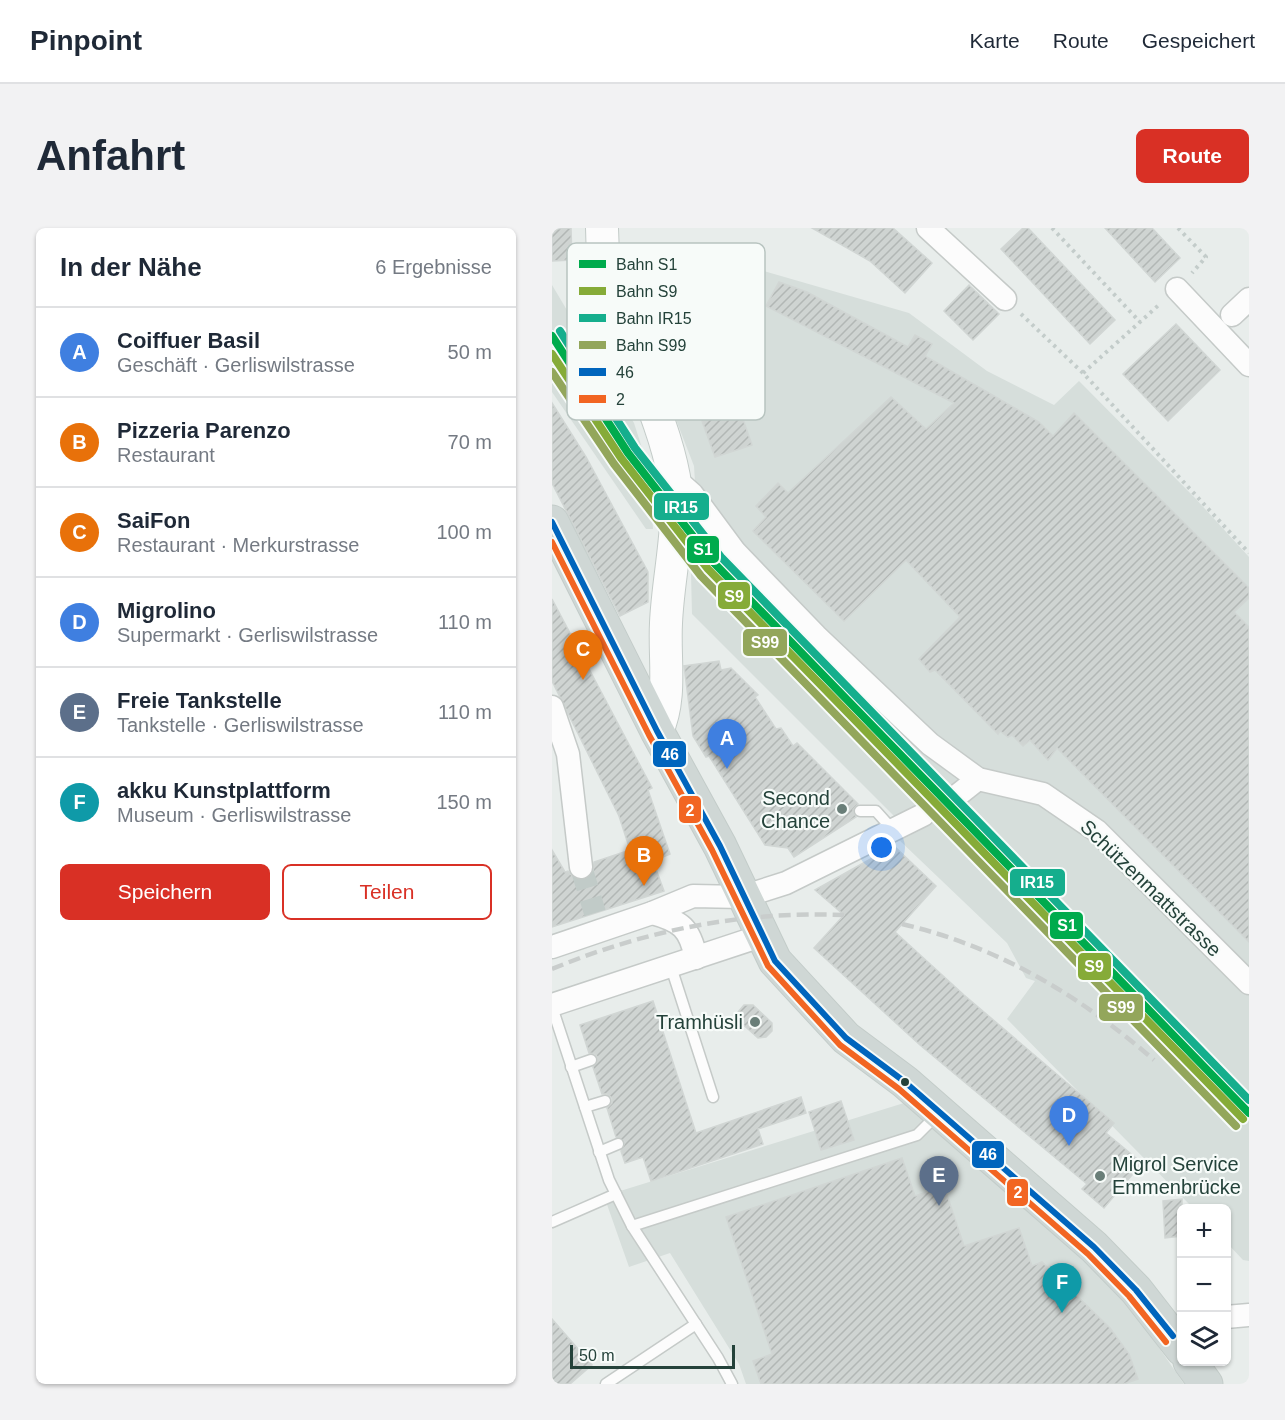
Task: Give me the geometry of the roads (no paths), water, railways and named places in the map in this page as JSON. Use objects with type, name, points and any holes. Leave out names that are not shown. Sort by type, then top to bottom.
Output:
[{"type":"main road","points":[[552,522],[657,731],[720,846],[761,936],[784,973],[846,1038],[940,1112],[1094,1247],[1136,1290],[1177,1338]]},
{"type":"main road","points":[[1195,1366],[1206,1384]]},
{"type":"street","points":[[928,228],[1005,299]]},
{"type":"street","points":[[1177,289],[1249,365]]},
{"type":"street","points":[[1232,315],[1249,299]]},
{"type":"street","points":[[657,731],[666,706],[666,622],[672,562],[675,490],[664,435],[658,420]]},
{"type":"street","name":"Schützenmattstrasse","points":[[675,490],[692,494],[735,552],[816,636],[930,744],[978,779],[1043,794],[1097,831],[1249,983]]},
{"type":"street","points":[[552,707],[568,754],[580,867]]},
{"type":"street","points":[[954,798],[978,779]]},
{"type":"street","points":[[552,947],[597,921],[652,913],[693,896],[742,897],[786,883],[923,815]]},
{"type":"street","points":[[652,913],[678,921],[692,940],[696,958]]},
{"type":"street","points":[[552,1006],[761,936]]},
{"type":"street","points":[[1231,1317],[1249,1316]]},
{"type":"lane","points":[[860,811],[876,811],[894,830]]},
{"type":"lane","points":[[671,967],[713,1097]]},
{"type":"lane","points":[[552,1006],[599,1152],[616,1194],[632,1226],[718,1358],[732,1384]]},
{"type":"lane","points":[[571,1067],[591,1060]]},
{"type":"lane","points":[[585,1107],[604,1101]]},
{"type":"lane","points":[[632,1226],[917,1135],[940,1112]]},
{"type":"lane","points":[[599,1152],[618,1144]]},
{"type":"lane","points":[[552,1222],[616,1194]]},
{"type":"lane","points":[[606,1384],[696,1324]]},
{"type":"tunnel","points":[[923,815],[954,798]]},
{"type":"tunnel","points":[[581,867],[595,913]]},
{"type":"railway","points":[[552,969],[623,944],[695,926],[769,916],[844,915]]},
{"type":"railway","points":[[902,924],[972,946],[1036,976],[1097,1015],[1154,1060]]},
{"type":"rail line","name":"IR15","points":[[560,331],[567,342]]},
{"type":"rail line","name":"S1","points":[[552,336],[567,359]]},
{"type":"rail line","name":"S9","points":[[552,354],[567,377]]},
{"type":"rail line","name":"S99","points":[[552,372],[567,394]]},
{"type":"rail line","name":"S99","points":[[584,420],[614,464],[701,576],[1236,1126]]},
{"type":"rail line","name":"S9","points":[[596,420],[621,458],[708,569],[1243,1119]]},
{"type":"rail line","name":"S1","points":[[607,420],[628,453],[714,563],[1249,1113]]},
{"type":"rail line","name":"IR15","points":[[617,420],[635,448],[721,557],[1249,1100]]},
{"type":"place","name":"SaiFon","points":[[583,680]]},
{"type":"place","name":"Coiffuer Basil","points":[[727,769]]},
{"type":"place","name":"Second Chance","points":[[842,809]]},
{"type":"place","name":"Pizzeria Parenzo","points":[[644,886]]},
{"type":"place","name":"Tramhüsli","points":[[755,1022]]},
{"type":"place","name":"Migrolino","points":[[1069,1146]]},
{"type":"place","name":"Migrol Service Emmenbrücke","points":[[1100,1176]]},
{"type":"place","name":"Freie Tankstelle","points":[[939,1206]]},
{"type":"place","name":"akku Kunstplattform","points":[[1062,1313]]}]
